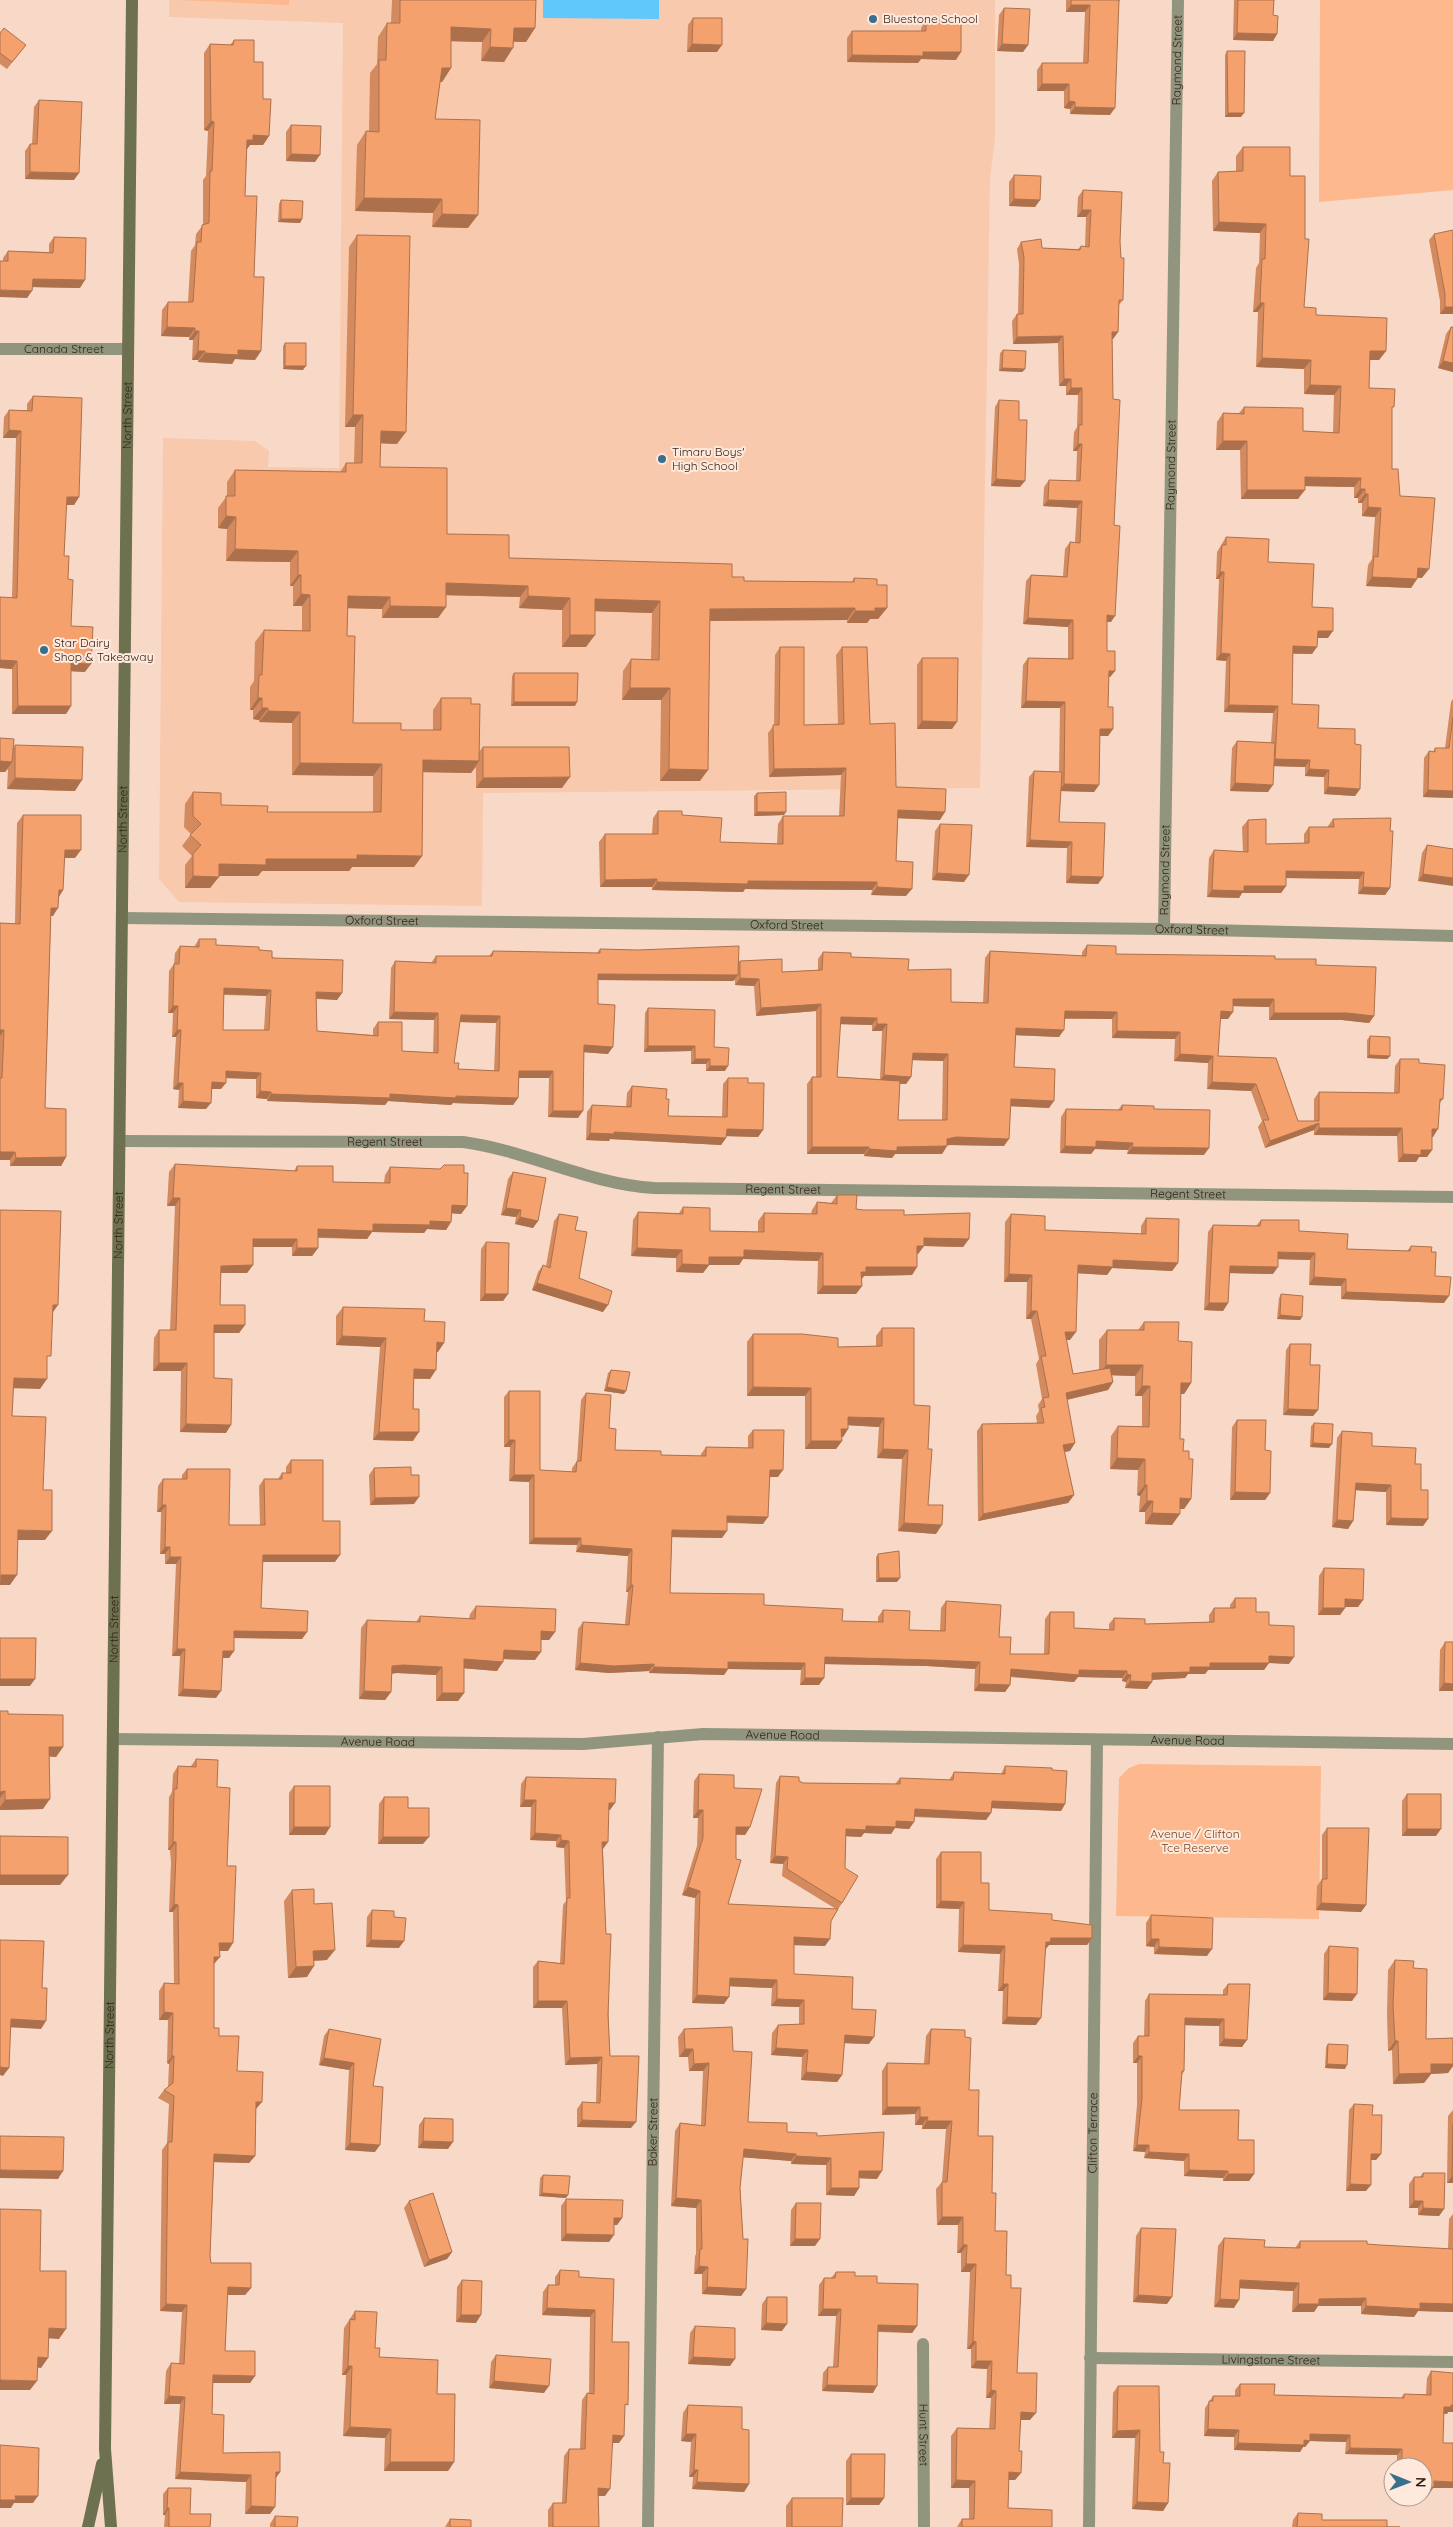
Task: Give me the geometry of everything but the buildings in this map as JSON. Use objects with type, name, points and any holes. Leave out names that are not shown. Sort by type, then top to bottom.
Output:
[{"type":"street","name":"North Street","points":[[111,2527],[105,2449],[132,0]]},
{"type":"street","name":"Raymond Street","points":[[1164,930],[1178,0]]},
{"type":"street","name":"Canada Street","points":[[0,349],[128,349]]},
{"type":"street","name":"Oxford Street","points":[[122,918],[1164,930],[1453,936]]},
{"type":"street","name":"Regent Street","points":[[120,1142],[464,1142],[494,1148],[611,1183],[654,1188],[1453,1197]]},
{"type":"street","name":"Avenue Road","points":[[113,1739],[583,1744],[703,1734],[1453,1744]]},
{"type":"street","name":"Baker Street","points":[[648,2527],[658,1738]]},
{"type":"street","name":"Clifton Terrace","points":[[1089,2527],[1097,1740]]},
{"type":"street","name":"Hunt Street","points":[[923,2344],[924,2527]]},
{"type":"street","name":"Livingstone Street","points":[[1090,2358],[1453,2362]]},
{"type":"street","name":"North Street","points":[[88,2527],[105,2449]]},
{"type":"shaded area","name":"Timaru Boys' High School","points":[[169,0],[995,0],[995,139],[990,178],[980,788],[483,793],[482,906],[179,902],[159,879],[163,438],[255,441],[269,451],[268,467],[339,468],[343,23],[169,17]]},
{"type":"green space","points":[[178,0],[289,0],[289,5]]},
{"type":"green space","points":[[1320,0],[1453,0],[1453,190],[1319,202]]},
{"type":"green space","name":"Avenue / Clifton Tce Reserve","points":[[1139,1764],[1321,1766],[1319,1919],[1116,1916],[1119,1778],[1129,1768]]},
{"type":"water","points":[[543,0],[659,0],[659,19],[543,18]]},
{"type":"place","name":"Bluestone School","points":[[873,19]]},
{"type":"place","name":"Timaru Boys' High School","points":[[662,459]]},
{"type":"place","name":"Star Dairy Shop & Takeaway","points":[[44,650]]}]
